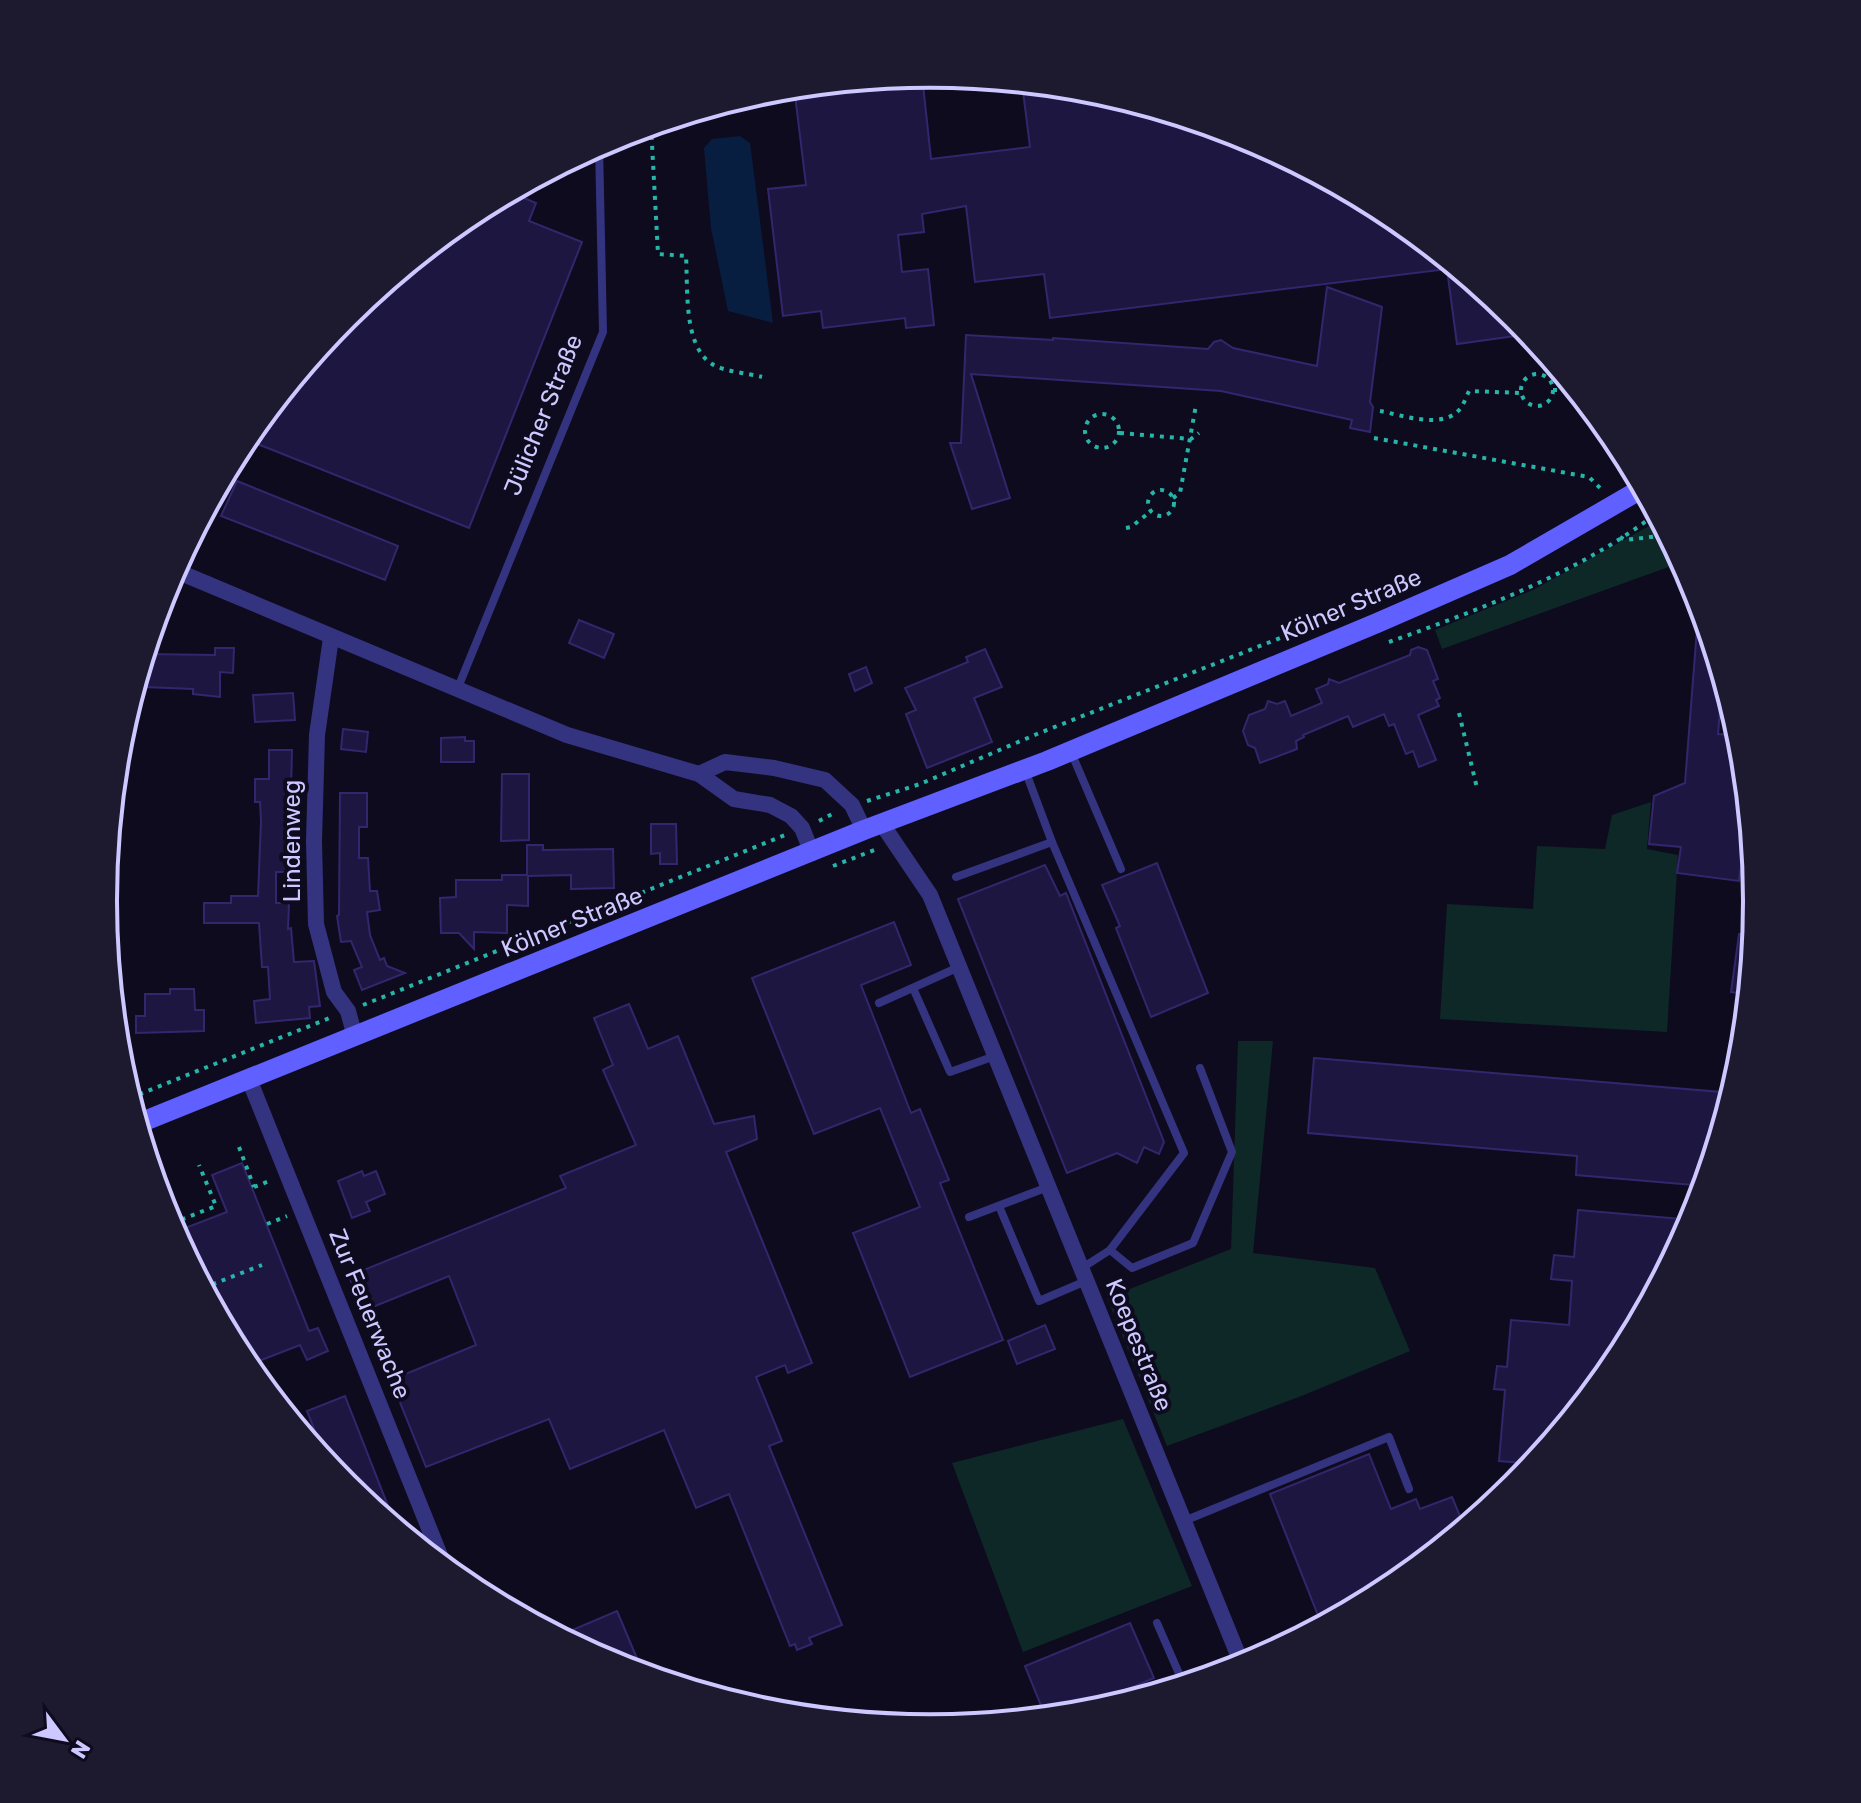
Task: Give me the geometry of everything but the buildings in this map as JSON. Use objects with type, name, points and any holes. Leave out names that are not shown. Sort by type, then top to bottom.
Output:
[{"type":"main road","name":"Kölner Straße","points":[[147,1120],[873,827],[1071,751],[1510,565],[1607,498],[1632,491]]},
{"type":"street","points":[[186,575],[567,735],[699,774],[734,799],[770,805],[791,816],[802,828],[812,853]]},
{"type":"street","name":"Lindenweg","points":[[331,638],[317,735],[314,841],[316,924],[334,992],[348,1011],[355,1037]]},
{"type":"street","points":[[699,774],[725,762],[774,768],[825,780],[873,827]]},
{"type":"street","name":"Koepestraße","points":[[873,827],[930,895],[1238,1655]]},
{"type":"street","name":"Zur Feuerwache","points":[[249,1079],[437,1549]]},
{"type":"lane","name":"Jülicher Straße","points":[[457,690],[603,332],[599,159]]},
{"type":"lane","points":[[1071,751],[1121,869]]},
{"type":"lane","points":[[999,1206],[1039,1301],[1084,1274],[1110,1250],[1184,1153],[1052,842],[1025,770]]},
{"type":"lane","points":[[956,877],[1052,842]]},
{"type":"lane","points":[[879,1003],[960,967]]},
{"type":"lane","points":[[913,988],[950,1072],[996,1056]]},
{"type":"lane","points":[[1110,1250],[1132,1268],[1193,1243],[1232,1152],[1200,1068]]},
{"type":"lane","points":[[969,1217],[1049,1187]]},
{"type":"lane","points":[[1184,1521],[1389,1437],[1409,1489]]},
{"type":"lane","points":[[1157,1623],[1180,1676]]},
{"type":"path","points":[[652,138],[658,254],[686,256],[692,337],[700,353],[714,366],[762,377]]},
{"type":"path","points":[[1539,374],[1550,381],[1553,390],[1550,400],[1539,406],[1526,402],[1522,393],[1526,378],[1539,374]]},
{"type":"path","points":[[1553,390],[1563,390]]},
{"type":"path","points":[[1380,411],[1442,419],[1459,411],[1469,391],[1522,393]]},
{"type":"path","points":[[1173,498],[1180,493],[1196,405]]},
{"type":"path","points":[[1107,414],[1115,419],[1120,433],[1113,445],[1099,448],[1088,440],[1085,427],[1094,416],[1107,414]]},
{"type":"path","points":[[1120,433],[1191,439],[1199,433]]},
{"type":"path","points":[[1374,438],[1589,477],[1607,498],[1624,477]]},
{"type":"path","points":[[1154,491],[1167,491],[1173,498],[1173,507],[1167,514],[1159,516],[1151,511],[1148,498],[1154,491]]},
{"type":"path","points":[[1126,528],[1151,511]]},
{"type":"path","points":[[1620,537],[1625,540],[1657,536]]},
{"type":"path","points":[[141,1094],[802,828],[852,805],[920,784],[1037,734],[1356,608]]},
{"type":"path","points":[[1459,713],[1477,788]]},
{"type":"path","points":[[239,1147],[254,1187]]},
{"type":"path","points":[[182,1219],[216,1206],[199,1165]]},
{"type":"path","points":[[213,1284],[262,1265]]},
{"type":"green space","points":[[1651,525],[1671,566],[1442,649],[1435,630],[1533,590]]},
{"type":"green space","points":[[1651,802],[1647,849],[1678,855],[1667,1032],[1440,1019],[1447,904],[1533,909],[1537,846],[1605,849],[1612,815]]},
{"type":"green space","points":[[1238,1041],[1273,1041],[1253,1253],[1375,1268],[1410,1351],[1167,1446],[1107,1298],[1231,1249]]},
{"type":"green space","points":[[1123,1419],[1192,1586],[1023,1652],[952,1463]]},
{"type":"water","points":[[740,136],[750,143],[773,323],[728,311],[711,228],[704,148],[712,139]]}]
